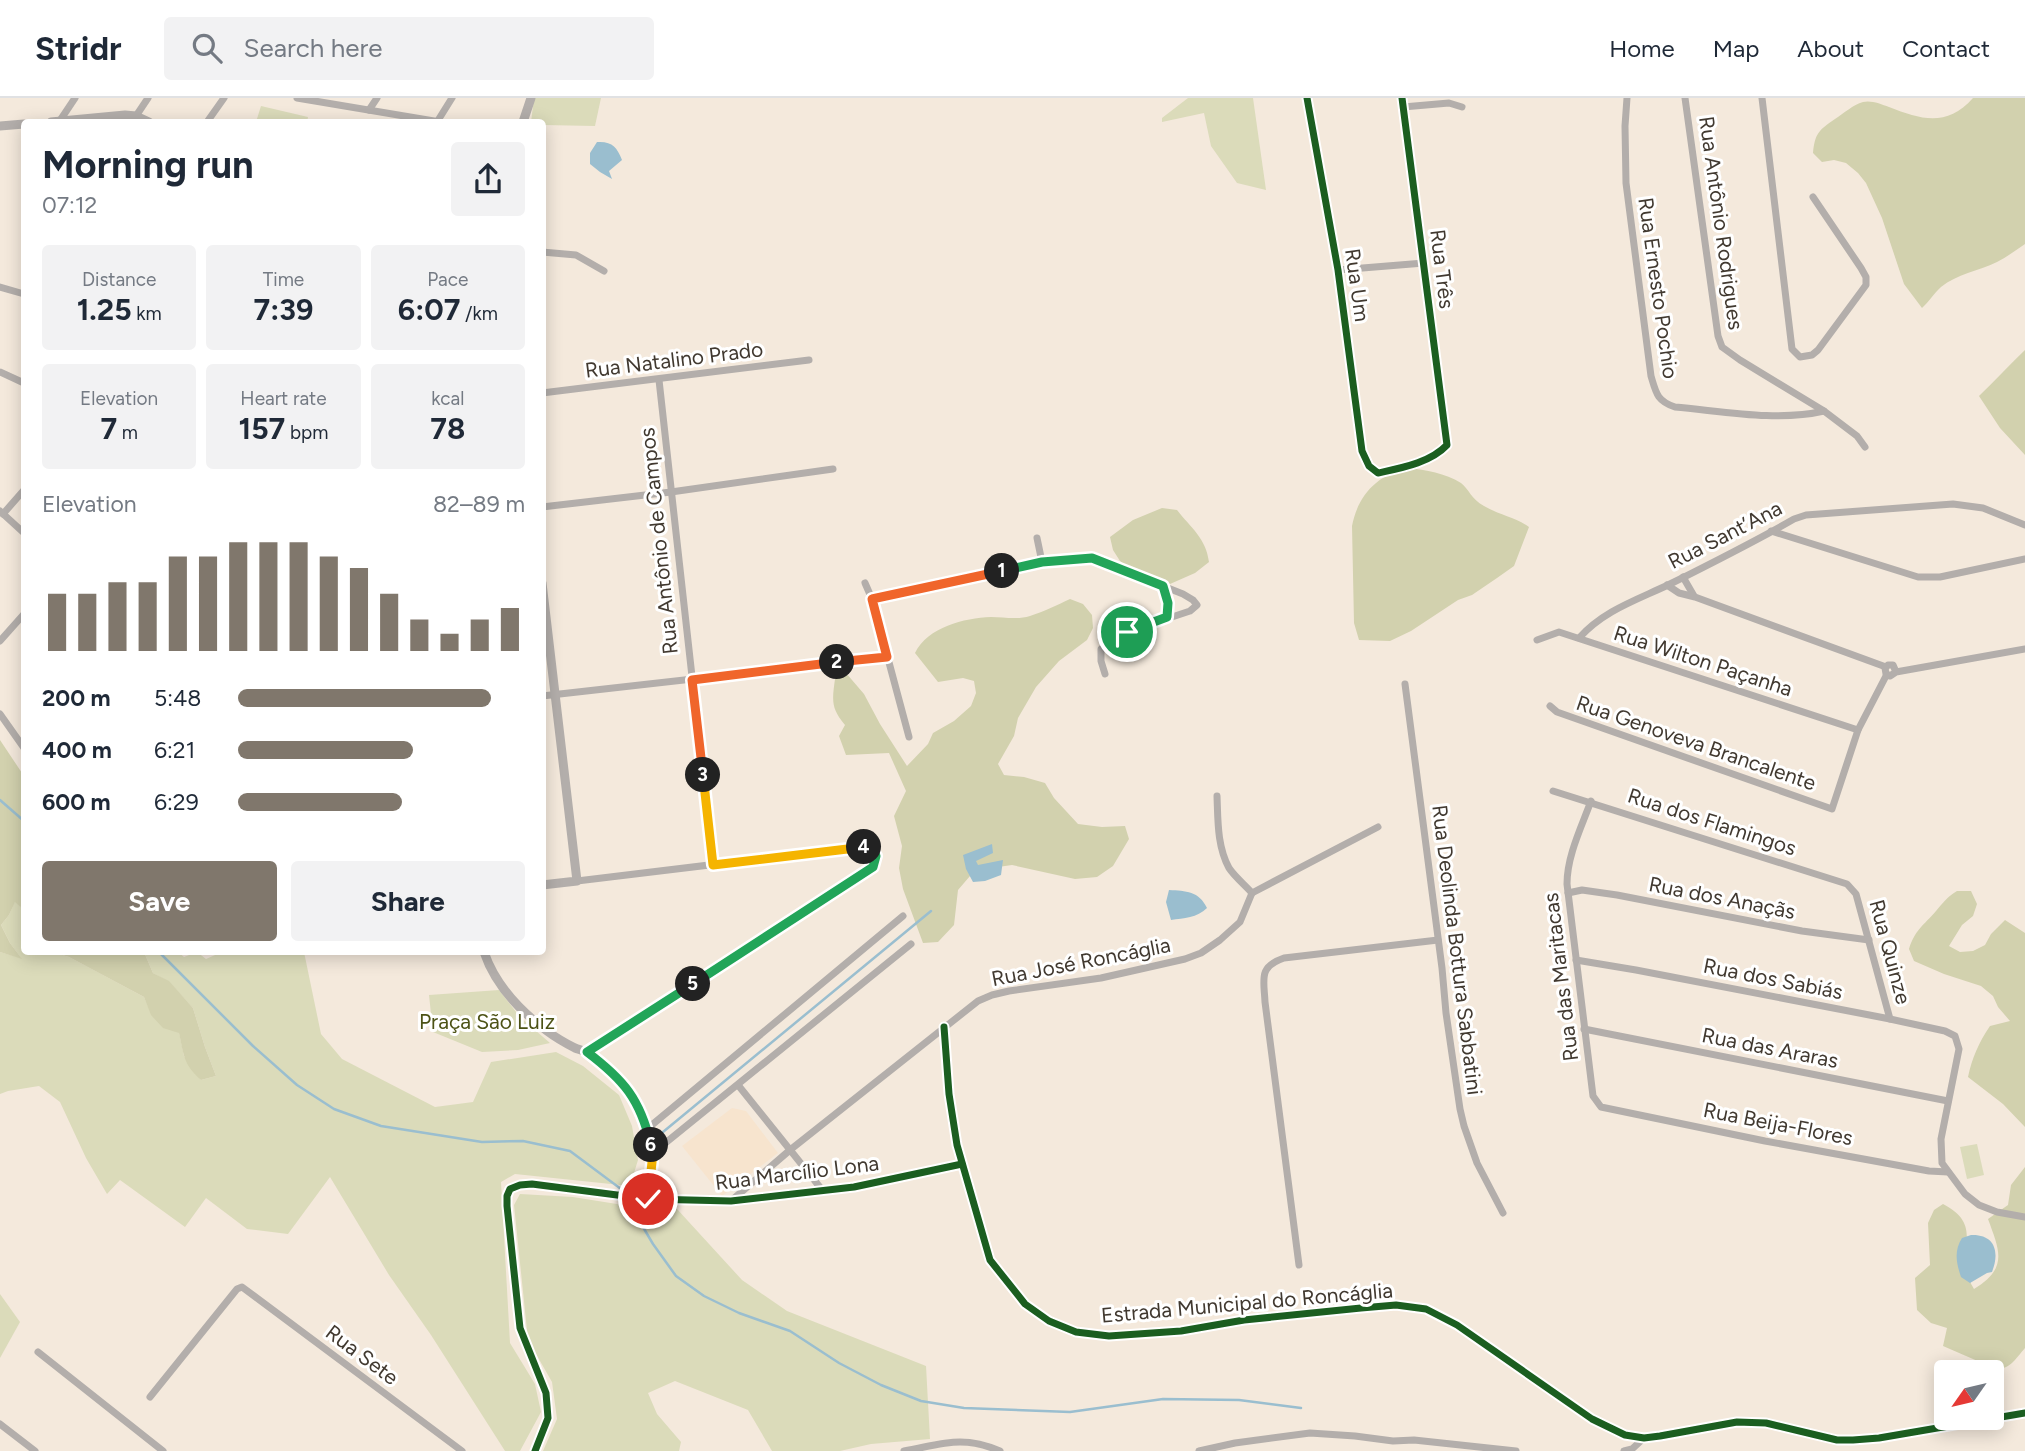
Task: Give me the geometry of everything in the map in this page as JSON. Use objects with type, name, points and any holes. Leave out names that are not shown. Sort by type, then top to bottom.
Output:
[{"type":"street","points":[[62,119],[75,98]]},
{"type":"street","points":[[136,116],[148,98]]},
{"type":"street","points":[[209,119],[224,98]]},
{"type":"street","points":[[300,98],[421,119]]},
{"type":"street","points":[[369,110],[377,98]]},
{"type":"street","points":[[440,119],[452,98]]},
{"type":"street","points":[[524,119],[531,98]]},
{"type":"street","name":"Rua Um","points":[[1307,98],[1338,270],[1362,450],[1369,466],[1378,473]]},
{"type":"street","name":"Rua Ernesto Pochio","points":[[1627,98],[1626,183],[1651,376],[1657,395],[1664,404],[1675,407],[1783,416],[1803,416],[1824,411]]},
{"type":"street","name":"Rua Antônio Rodrigues","points":[[1685,98],[1718,336],[1723,347],[1824,411],[1857,436],[1865,447]]},
{"type":"street","points":[[1762,98],[1792,349],[1800,357],[1812,355],[1818,350],[1866,285],[1866,277],[1861,268],[1813,197]]},
{"type":"street","points":[[1403,102],[1449,103],[1462,107]]},
{"type":"street","name":"Rua Três","points":[[1378,473],[1413,465],[1447,445],[1403,102]]},
{"type":"street","points":[[88,119],[125,115],[142,119]]},
{"type":"street","points":[[0,126],[21,124]]},
{"type":"street","points":[[546,252],[576,255],[604,271]]},
{"type":"street","points":[[1338,270],[1424,263]]},
{"type":"street","points":[[0,287],[21,293]]},
{"type":"street","name":"Rua Natalino Prado","points":[[546,393],[809,360]]},
{"type":"street","points":[[0,372],[21,382]]},
{"type":"street","name":"Rua Antônio de Campos","points":[[659,380],[713,865]]},
{"type":"street","points":[[546,507],[833,469]]},
{"type":"street","points":[[21,493],[2,513],[21,530]]},
{"type":"street","name":"Rua Sant’Ana","points":[[1579,638],[1592,624],[1633,599],[1667,585],[1805,515],[1953,504],[1983,508],[2025,525]]},
{"type":"street","points":[[1770,531],[1918,578],[2025,559]]},
{"type":"street","points":[[1037,538],[1042,562]]},
{"type":"street","points":[[872,599],[1042,562],[1092,558],[1163,586],[1193,600],[1197,605],[1190,611],[1167,617],[1113,639],[1101,649],[1105,674]]},
{"type":"street","points":[[1683,577],[1695,597]]},
{"type":"street","points":[[865,583],[872,599],[909,737]]},
{"type":"street","points":[[1667,585],[1679,593],[1886,671]]},
{"type":"street","points":[[1163,586],[1168,603],[1167,617]]},
{"type":"street","points":[[546,615],[577,881]]},
{"type":"street","points":[[0,641],[21,617]]},
{"type":"street","name":"Rua Wilton Paçanha","points":[[1537,640],[1559,632],[1858,730]]},
{"type":"street","points":[[1858,730],[1886,671],[1894,665],[1896,672],[2025,649]]},
{"type":"street","points":[[546,696],[887,657]]},
{"type":"street","name":"Rua Deolinda Bottura Sabbatini","points":[[1405,684],[1460,1109],[1478,1163],[1503,1213]]},
{"type":"street","name":"Rua Genoveva Brancalente","points":[[1550,706],[1557,712],[1832,809],[1858,730]]},
{"type":"street","points":[[0,714],[21,740]]},
{"type":"street","name":"Rua dos Flamingos","points":[[1553,791],[1847,884],[1856,894]]},
{"type":"street","points":[[1217,796],[1222,853],[1230,870],[1252,893],[1378,827]]},
{"type":"street","name":"Rua das Maritacas","points":[[1591,802],[1571,855],[1567,875],[1593,1097],[1601,1107]]},
{"type":"street","points":[[546,885],[866,846],[876,856],[873,867],[587,1052]]},
{"type":"street","name":"Rua dos Anaçãs","points":[[1568,893],[1582,890],[1617,895],[1802,931],[1869,940]]},
{"type":"street","name":"Rua José Roncáglia","points":[[731,1201],[790,1150],[978,1002],[992,995],[1101,978],[1201,953],[1240,922],[1252,893]]},
{"type":"street","name":"Rua Quinze","points":[[1856,894],[1890,1019]]},
{"type":"street","points":[[647,1129],[903,916]]},
{"type":"street","points":[[1298,1265],[1265,1002],[1264,974],[1271,963],[1284,958],[1438,940]]},
{"type":"street","points":[[653,1153],[911,944]]},
{"type":"street","points":[[485,955],[505,990],[524,1012],[548,1032],[587,1052],[627,1088],[640,1108],[653,1153],[648,1199]]},
{"type":"street","name":"Rua dos Sabiás","points":[[1576,960],[1945,1031],[1955,1036],[1959,1049],[1948,1101]]},
{"type":"street","name":"Estrada Municipal do Roncáglia","points":[[944,1027],[949,1094],[962,1164],[990,1260],[1025,1304],[1049,1321],[1076,1332],[1109,1336],[1181,1331],[1244,1320],[1396,1305],[1426,1309],[1457,1325],[1592,1419],[1625,1435],[1644,1438],[1751,1422],[1783,1426],[1837,1440],[1853,1440],[2025,1413]]},
{"type":"street","name":"Rua das Araras","points":[[1584,1029],[1948,1101]]},
{"type":"street","points":[[738,1085],[823,1191]]},
{"type":"street","points":[[1948,1101],[1941,1139],[1942,1163],[1965,1194],[1979,1205],[1997,1212],[2025,1217]]},
{"type":"street","name":"Rua Beija-Flores","points":[[1601,1107],[1779,1143],[1929,1171],[1948,1172]]},
{"type":"street","name":"Rua Marcílio Lona","points":[[535,1451],[548,1418],[546,1393],[520,1328],[507,1206],[510,1189],[532,1184],[648,1199],[731,1201],[854,1187],[962,1164]]},
{"type":"street","name":"Rua Sete","points":[[150,1397],[237,1289],[242,1287],[461,1451]]},
{"type":"street","points":[[38,1352],[163,1451]]},
{"type":"street","points":[[0,1424],[35,1451]]},
{"type":"street","points":[[1199,1451],[1235,1443],[1310,1433],[1516,1451]]},
{"type":"street","points":[[1624,1451],[1632,1449],[1644,1438]]},
{"type":"street","points":[[904,1451],[965,1441],[984,1444],[1000,1451]]},
{"type":"shaded area","points":[[732,1108],[746,1111],[778,1153],[722,1196],[682,1146]]},
{"type":"green space","points":[[534,98],[601,98],[595,126],[546,125],[546,119],[531,119]]},
{"type":"green space","points":[[1188,98],[1253,98],[1266,190],[1237,183],[1211,146],[1204,113],[1162,122],[1162,118]]},
{"type":"green space","points":[[1973,98],[2025,98],[2025,244],[1997,262],[1947,283],[1938,289],[1922,308],[1904,284],[1882,218],[1866,183],[1846,163],[1834,160],[1822,162],[1813,153],[1815,141],[1825,126],[1863,102],[1876,103],[1923,118],[1934,118],[1954,113]]},
{"type":"green space","points":[[261,106],[308,117],[308,119],[257,119]]},
{"type":"green space","points":[[2025,350],[2025,455],[2000,428],[1979,396]]},
{"type":"green space","points":[[1408,468],[1435,472],[1455,480],[1464,485],[1480,503],[1529,527],[1514,566],[1472,595],[1458,600],[1411,631],[1390,641],[1359,640],[1354,623],[1352,526],[1355,515],[1364,496],[1378,481]]},
{"type":"green space","points":[[1162,508],[1177,510],[1205,546],[1209,562],[1195,573],[1170,584],[1142,580],[1120,561],[1113,550],[1110,537],[1133,520]]},
{"type":"green space","points":[[1070,599],[1083,604],[1092,615],[1093,628],[1087,640],[1059,661],[1036,687],[1018,718],[1014,736],[998,764],[1004,775],[1045,783],[1054,798],[1078,824],[1125,826],[1129,839],[1113,866],[1097,877],[1075,879],[1012,865],[991,868],[970,876],[958,890],[954,925],[938,942],[923,943],[903,889],[899,868],[902,846],[894,816],[906,791],[889,753],[846,755],[839,736],[845,725],[834,704],[835,679],[846,673],[864,694],[907,766],[928,744],[933,733],[954,721],[971,706],[976,693],[974,681],[963,678],[938,682],[915,653],[921,644],[938,630],[959,622],[991,617],[1025,617]]},
{"type":"green space","points":[[0,740],[21,772],[21,907],[15,902],[1,925],[22,959],[0,952]]},
{"type":"green space","points":[[1957,891],[1971,891],[1977,904],[1973,916],[1962,925],[1949,946],[1960,952],[1973,951],[1985,945],[1991,934],[2005,920],[2025,933],[2025,1127],[2003,1104],[1968,1077],[1976,1050],[1990,1026],[2010,1021],[1993,996],[1981,986],[1914,961],[1909,949],[1920,928],[1945,900]]},
{"type":"green space","points":[[15,901],[21,907],[21,955],[69,957],[144,997],[152,1015],[179,1032],[184,1056],[201,1080],[216,1076],[193,1008],[169,982],[153,973],[145,955],[201,955],[206,959],[215,955],[305,955],[321,1034],[342,1059],[435,1107],[473,1102],[491,1062],[556,1052],[583,1066],[619,1095],[632,1126],[638,1160],[630,1186],[515,1174],[501,1182],[510,1343],[535,1384],[541,1412],[520,1451],[505,1451],[389,1275],[330,1177],[288,1234],[247,1229],[206,1198],[185,1227],[120,1180],[107,1194],[86,1158],[60,1102],[39,1086],[0,1094],[0,952],[21,958],[1,925]]},
{"type":"green space","points":[[63,955],[145,955],[153,973],[169,981],[193,1008],[216,1076],[201,1080],[195,1074],[185,1059],[179,1033],[163,1028],[151,1015],[144,997]]},
{"type":"green space","name":"Praça São Luiz","points":[[499,990],[520,1017],[550,1043],[518,1050],[482,1052],[433,1032],[429,995]]},
{"type":"green space","points":[[1977,1144],[1984,1175],[1967,1179],[1960,1147]]},
{"type":"green space","points":[[2025,1167],[2025,1348],[2004,1368],[2004,1360],[1975,1360],[1943,1346],[1947,1328],[1931,1323],[1917,1310],[1915,1278],[1930,1265],[1928,1223],[1934,1210],[1943,1204],[1964,1222],[1967,1232],[1966,1264],[1974,1289],[1985,1281],[1997,1266],[1998,1258],[1996,1241],[1988,1219],[2008,1205],[2011,1185]]},
{"type":"green space","points":[[520,1194],[573,1197],[648,1209],[677,1209],[742,1280],[787,1311],[926,1366],[930,1439],[871,1444],[840,1451],[772,1451],[748,1410],[675,1381],[648,1393],[657,1414],[681,1442],[679,1451],[543,1451],[557,1419],[552,1382],[528,1340],[514,1205]]},
{"type":"green space","points":[[0,1294],[20,1322],[0,1358]]},
{"type":"water","points":[[597,142],[613,146],[622,160],[609,171],[612,179],[590,164],[590,153]]},
{"type":"water","points":[[992,844],[993,853],[976,861],[978,865],[1003,860],[1001,875],[973,882],[963,855]]},
{"type":"water","points":[[1169,890],[1196,895],[1207,908],[1195,916],[1171,920],[1166,902]]},
{"type":"water","points":[[1979,1235],[1990,1241],[1994,1246],[1995,1258],[1992,1272],[1970,1283],[1961,1277],[1957,1257],[1962,1238]]},
{"type":"waterway","points":[[0,800],[21,818]]},
{"type":"waterway","points":[[663,1132],[931,911]]},
{"type":"waterway","points":[[162,955],[253,1046],[297,1085],[334,1109],[381,1126],[482,1142],[523,1141],[570,1151],[624,1194]]},
{"type":"waterway","points":[[627,1200],[676,1276],[704,1296],[739,1313],[790,1331],[839,1363],[881,1385],[921,1401],[964,1408],[1070,1412],[1163,1399],[1239,1400],[1301,1408]]},
{"type":"cycle path","points":[[1307,98],[1338,270],[1362,451],[1369,466],[1378,473],[1424,460],[1447,445],[1402,98]]},
{"type":"cycle path","points":[[944,1027],[949,1094],[957,1145],[990,1260],[1025,1304],[1049,1321],[1076,1332],[1109,1336],[1181,1331],[1244,1320],[1396,1305],[1426,1309],[1457,1325],[1592,1419],[1625,1435],[1644,1438],[1737,1422],[1766,1423],[1837,1440],[1853,1440],[2025,1413]]},
{"type":"cycle path","points":[[535,1451],[548,1418],[546,1393],[520,1328],[507,1206],[510,1189],[532,1184],[648,1199],[731,1201],[854,1187],[962,1164]]},
{"type":"route","points":[[648,1199],[653,1153],[640,1108],[627,1088],[610,1070],[587,1052],[873,867],[876,862],[876,856],[866,846],[713,865],[692,680],[887,657],[872,599],[1042,562],[1092,558],[1163,586],[1168,603],[1167,617],[1127,632]]}]
